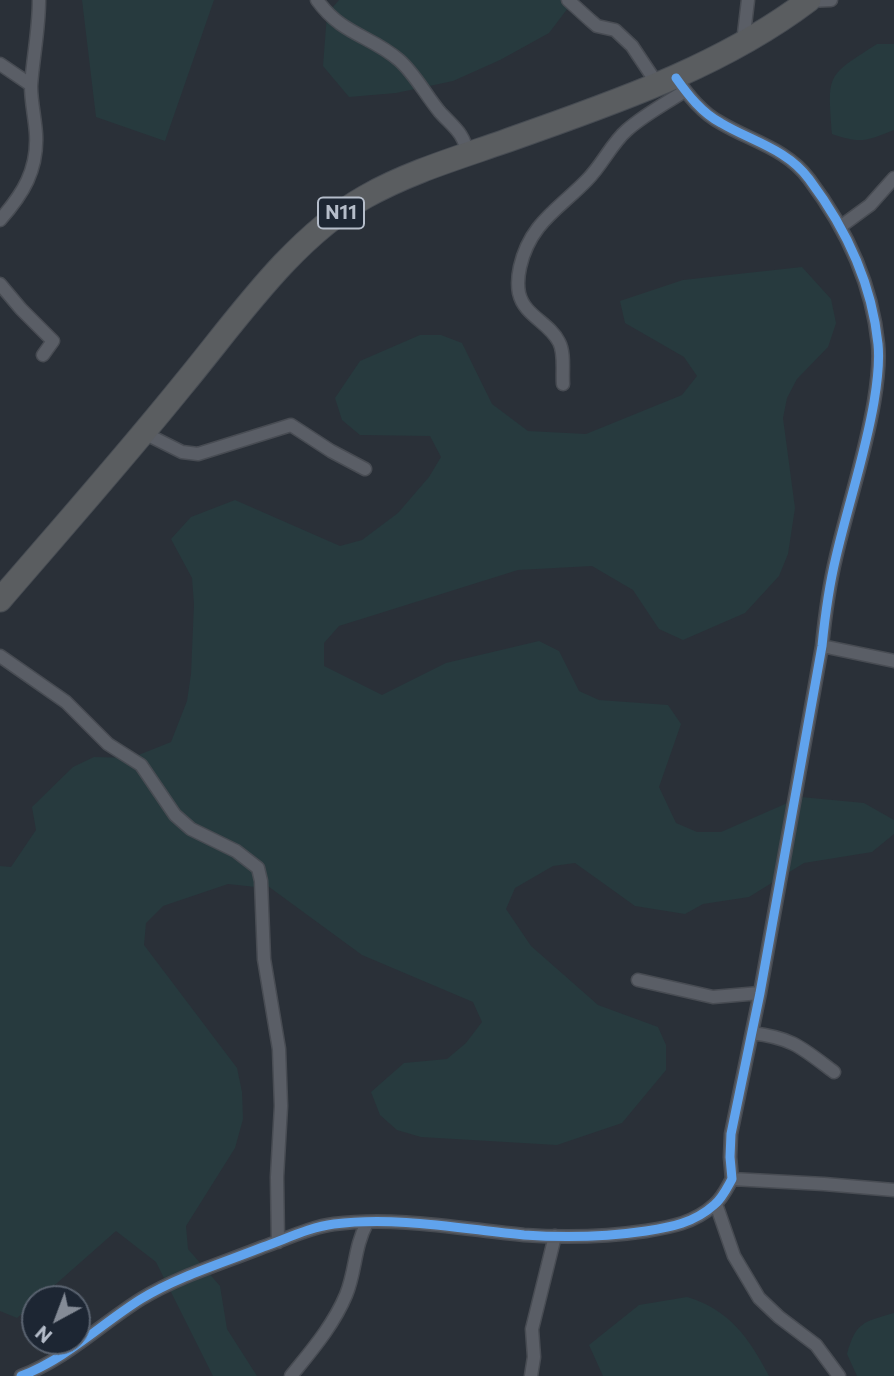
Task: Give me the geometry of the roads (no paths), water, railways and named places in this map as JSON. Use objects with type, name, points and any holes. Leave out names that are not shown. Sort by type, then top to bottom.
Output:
[{"type":"highway","name":"N11","points":[[0,600],[144,433],[281,267],[335,216],[366,196],[467,155],[673,85],[774,26],[808,0]]},
{"type":"street","points":[[0,220],[27,183],[35,165],[36,134],[31,85],[39,30],[39,0]]},
{"type":"street","points":[[317,0],[327,14],[343,28],[397,59],[413,74],[440,112],[460,131],[467,155]]},
{"type":"street","points":[[22,1376],[48,1372],[88,1335],[143,1298],[200,1271],[314,1228],[334,1224],[367,1223],[463,1227],[578,1238],[631,1233],[678,1226],[699,1216],[716,1204],[732,1179],[731,1134],[760,993],[821,646],[828,591],[867,441],[877,371],[878,346],[873,310],[861,269],[840,227],[808,177],[789,159],[720,123],[673,85],[615,30],[597,26],[568,0]]},
{"type":"street","points":[[743,42],[748,0]]},
{"type":"street","points":[[808,0],[831,0]]},
{"type":"street","points":[[0,64],[31,85]]},
{"type":"street","points":[[563,384],[562,348],[558,339],[528,312],[520,297],[517,281],[530,237],[548,214],[597,169],[610,148],[673,85]]},
{"type":"street","points":[[840,227],[870,205],[894,178]]},
{"type":"street","points":[[0,284],[53,341],[43,355]]},
{"type":"street","points":[[144,433],[182,452],[198,454],[291,425],[365,469]]},
{"type":"street","points":[[821,646],[894,661]]},
{"type":"street","points":[[0,656],[66,702],[108,744],[141,765],[174,816],[191,829],[236,851],[258,869],[261,881],[264,960],[279,1049],[281,1106],[277,1177],[278,1242]]},
{"type":"street","points":[[638,981],[713,997],[760,993]]},
{"type":"street","points":[[752,1033],[792,1041],[834,1072]]},
{"type":"street","points":[[732,1179],[894,1190]]},
{"type":"street","points":[[716,1204],[734,1256],[759,1298],[816,1345],[839,1376]]},
{"type":"street","points":[[290,1376],[336,1315],[347,1292],[358,1239],[367,1223]]},
{"type":"street","points":[[531,1376],[534,1357],[532,1329],[555,1236]]}]
